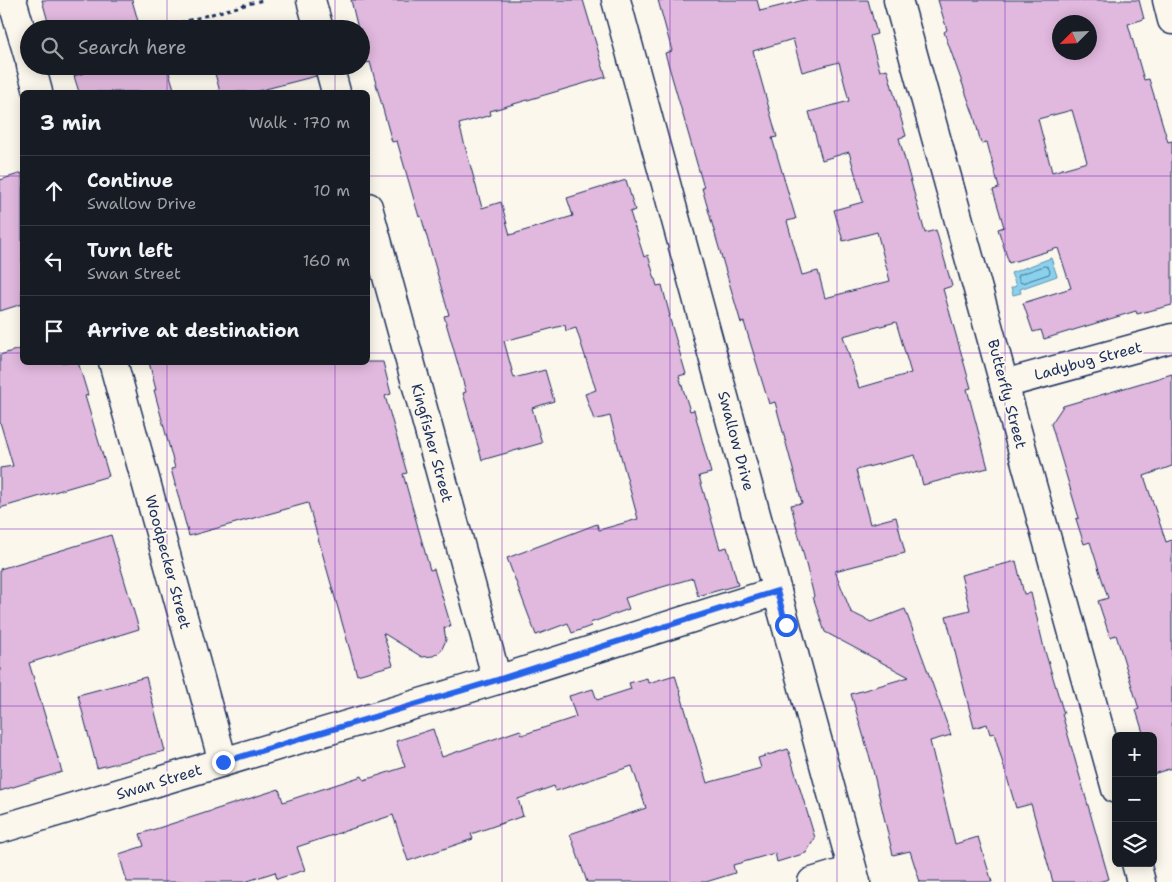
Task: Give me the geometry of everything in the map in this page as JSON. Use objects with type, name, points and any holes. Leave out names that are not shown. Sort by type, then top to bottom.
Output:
[{"type":"street","points":[[12,0],[20,27]]},
{"type":"street","points":[[311,0],[317,20]]},
{"type":"street","name":"Swallow Drive","points":[[616,0],[854,876]]},
{"type":"street","name":"Butterfly Street","points":[[898,0],[1113,777]]},
{"type":"street","points":[[1167,0],[1172,20]]},
{"type":"street","points":[[33,75],[37,90]]},
{"type":"street","points":[[331,75],[335,90]]},
{"type":"street","name":"Kingfisher Street","points":[[370,214],[497,680]]},
{"type":"street","name":"Ladybug Street","points":[[1004,384],[1172,338]]},
{"type":"street","name":"Woodpecker Street","points":[[114,365],[223,762]]},
{"type":"street","name":"Swan Street","points":[[0,829],[497,680],[777,591]]},
{"type":"street","points":[[1137,867],[1141,882]]},
{"type":"street","points":[[812,882],[854,876]]},
{"type":"path","points":[[190,20],[263,0]]},
{"type":"water","points":[[1051,258],[1057,276],[1020,289],[1021,293],[1013,295],[1011,288],[1016,286],[1011,273]]},
{"type":"building","points":[[42,0],[132,0],[138,20],[48,20]]},
{"type":"building","points":[[351,0],[583,0],[606,77],[490,111],[491,115],[459,124],[482,208],[501,202],[510,235],[573,216],[567,198],[626,180],[635,210],[630,212],[644,257],[648,255],[657,286],[662,285],[686,374],[679,376],[690,411],[694,410],[711,473],[699,476],[720,549],[727,547],[738,585],[698,596],[693,578],[625,598],[629,609],[590,623],[591,626],[572,633],[568,623],[536,635],[507,558],[597,524],[599,530],[638,519],[610,416],[594,420],[585,394],[596,390],[576,328],[566,331],[565,325],[504,341],[514,378],[545,370],[554,401],[532,408],[542,443],[482,460],[463,393],[466,392],[444,316],[449,315],[421,216],[419,217],[397,141],[392,142],[370,62],[370,20],[356,20]]},
{"type":"building","points":[[658,0],[757,0],[760,11],[804,0],[868,0],[877,34],[870,36],[880,71],[887,69],[906,136],[899,138],[925,233],[936,230],[952,286],[943,289],[971,388],[967,389],[988,468],[923,485],[915,455],[856,470],[870,524],[896,517],[905,553],[835,571],[851,612],[871,622],[905,609],[951,735],[930,741],[955,844],[978,837],[992,882],[920,882],[910,851],[893,855],[870,758],[851,694],[909,677],[825,632],[813,597],[791,505],[802,503],[775,402],[769,404],[744,322],[741,323],[717,241],[702,188],[704,188],[665,53],[672,51]],"holes":[[[793,39],[802,72],[839,62],[849,101],[809,112],[822,160],[849,152],[863,202],[834,210],[843,241],[877,232],[890,281],[825,298],[818,271],[802,275],[787,221],[796,219],[772,138],[777,137],[753,51]],[[896,322],[911,373],[859,388],[843,336]]]},
{"type":"building","points":[[938,0],[1139,0],[1144,19],[1128,24],[1144,80],[1149,79],[1168,142],[1172,141],[1172,305],[1137,314],[1136,311],[1044,339],[1041,330],[1033,332],[1023,303],[1071,288],[1058,248],[1009,263],[998,229],[1004,227],[993,190],[999,188],[987,142],[981,143],[974,116],[944,32],[947,30]],"holes":[[[1072,110],[1087,162],[1052,172],[1038,119]]]},
{"type":"building","points":[[170,75],[174,90],[78,90],[74,76]]},
{"type":"building","points":[[215,75],[316,76],[262,90],[219,90]]},
{"type":"building","points":[[20,174],[20,305],[0,311],[0,180]]},
{"type":"building","points":[[20,349],[20,365],[79,365],[88,395],[85,396],[109,476],[0,508],[0,468],[13,466],[0,422],[0,355]]},
{"type":"building","points":[[370,362],[383,362],[391,394],[385,396],[407,473],[403,474],[430,570],[434,569],[451,626],[444,628],[446,640],[441,651],[433,656],[422,657],[383,633],[393,665],[357,675],[308,503],[189,536],[171,469],[175,468],[154,390],[156,390],[150,365],[370,365]]},
{"type":"building","points":[[1172,374],[1172,466],[1144,476],[1166,542],[1172,540],[1172,768],[1157,773],[1157,732],[1143,732],[1136,710],[1139,709],[1116,635],[1110,637],[1098,601],[1108,598],[1090,542],[1084,544],[1076,519],[1079,518],[1051,424],[1063,406]]},
{"type":"building","points":[[111,535],[139,629],[29,663],[62,772],[0,791],[0,569]]},
{"type":"building","points":[[1016,561],[1024,594],[1031,593],[1044,648],[1064,714],[1062,714],[1109,879],[1098,882],[1053,882],[1031,804],[1016,808],[994,733],[990,734],[987,724],[974,728],[946,616],[970,610],[961,575]]},
{"type":"building","points":[[675,675],[707,783],[761,768],[758,758],[788,749],[815,838],[806,853],[777,862],[775,853],[733,865],[735,873],[706,882],[587,882],[570,834],[646,808],[632,766],[556,791],[554,786],[518,799],[523,816],[471,834],[473,839],[408,861],[393,815],[297,847],[305,870],[277,879],[275,872],[245,882],[127,882],[119,854],[144,846],[140,834],[279,789],[283,802],[362,776],[364,780],[405,767],[396,741],[433,729],[442,757],[520,730],[522,735],[576,717],[569,696],[593,689],[597,700],[631,689],[629,683],[647,678],[648,683]]},
{"type":"building","points":[[146,677],[165,751],[97,768],[78,695]]},
{"type":"route","points":[[223,762],[497,680],[777,591],[786,625]]}]
